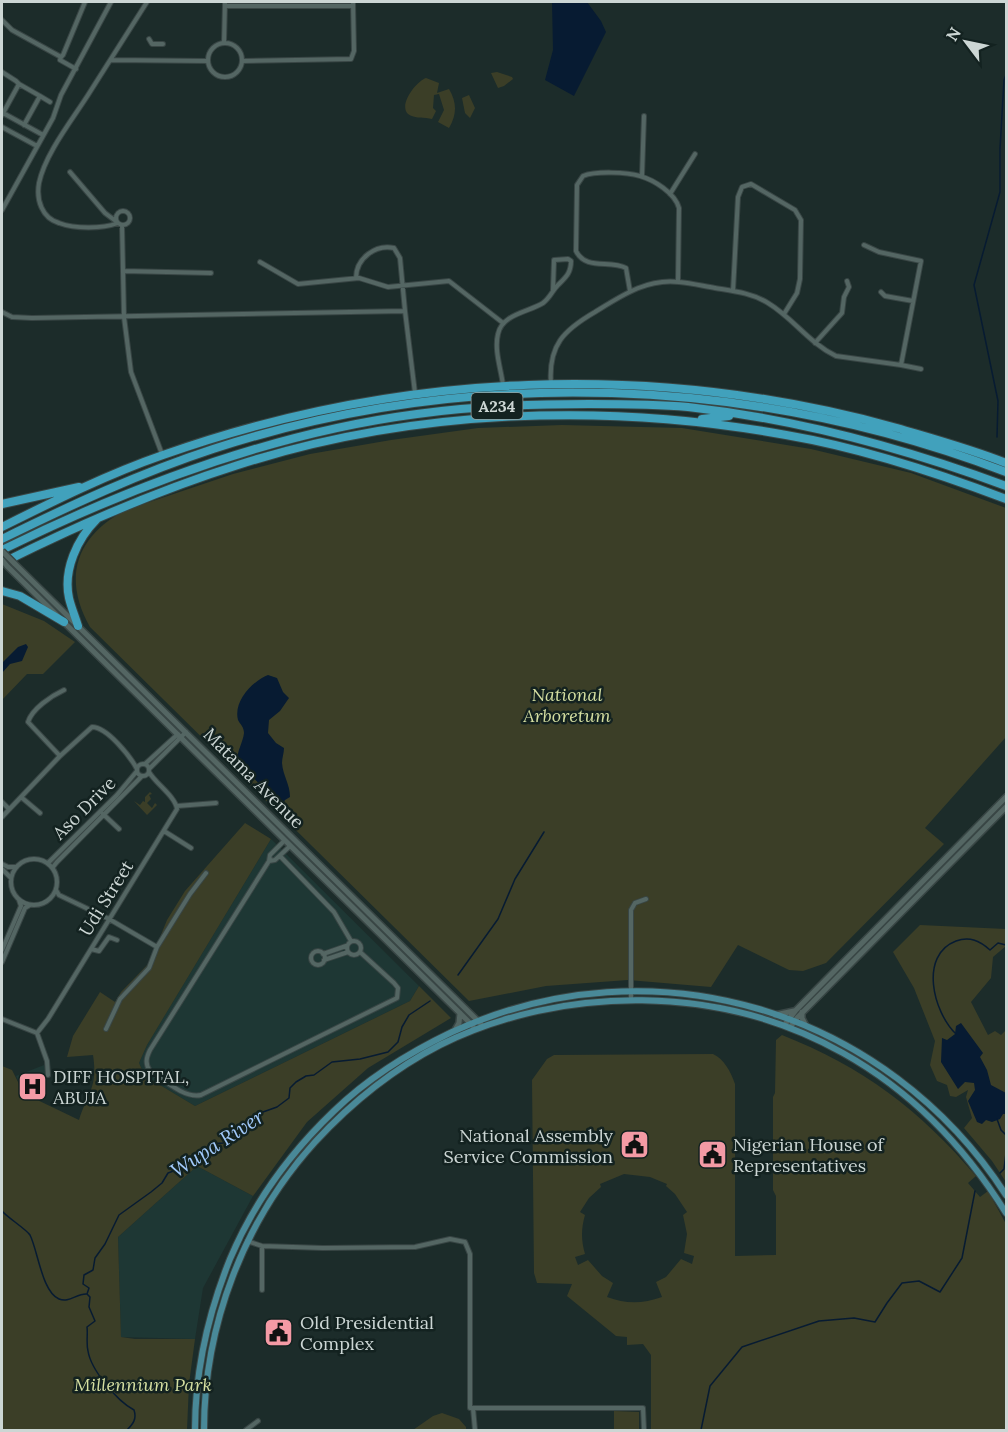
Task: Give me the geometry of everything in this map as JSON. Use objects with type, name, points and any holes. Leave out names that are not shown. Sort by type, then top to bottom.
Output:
[{"type":"highway","points":[[2,527],[93,484],[163,455],[261,424],[416,393],[503,385],[637,385],[737,394],[798,404],[881,424],[1006,463]]},
{"type":"highway","name":"A234","points":[[2,538],[110,488],[181,460],[255,436],[333,417],[486,395],[654,394],[781,410],[880,431],[964,456],[1006,472]]},
{"type":"highway","points":[[737,394],[781,410]]},
{"type":"highway","points":[[333,417],[369,401]]},
{"type":"highway","name":"A234","points":[[2,550],[123,495],[198,467],[286,440],[416,414],[511,405],[654,405],[738,415],[797,425],[877,444],[1006,486]]},
{"type":"highway","points":[[686,421],[738,415]]},
{"type":"highway","points":[[3,563],[138,500],[239,464],[287,451],[377,432],[463,421],[535,416],[609,416],[686,421],[786,434],[919,468],[1006,499]]},
{"type":"highway","points":[[332,430],[377,432]]},
{"type":"highway","points":[[877,444],[881,441],[880,431]]},
{"type":"highway","points":[[897,450],[891,447],[891,444],[900,437]]},
{"type":"highway","points":[[2,504],[93,484]]},
{"type":"highway","points":[[78,626],[69,597],[70,567],[81,540],[99,517]]},
{"type":"highway","points":[[2,591],[20,596],[64,622]]},
{"type":"main road","name":"Matama Avenue","points":[[2,550],[485,1027]]},
{"type":"main road","name":"Matama Avenue","points":[[3,563],[476,1030]]},
{"type":"main road","points":[[100,657],[105,652]]},
{"type":"main road","points":[[787,1027],[799,1011],[1006,797]]},
{"type":"main road","points":[[775,1015],[799,1011],[1006,807]]},
{"type":"main road","points":[[319,873],[324,868]]},
{"type":"main road","points":[[195,1431],[200,1363],[210,1316],[234,1250],[267,1189],[291,1156],[317,1127],[359,1088],[404,1056],[478,1020],[544,1000],[593,993],[630,992],[699,996],[743,1004],[806,1026],[866,1056],[918,1093],[961,1135],[1006,1196]]},
{"type":"main road","points":[[204,1431],[206,1381],[215,1333],[229,1284],[247,1241],[287,1175],[336,1120],[372,1089],[408,1063],[476,1030],[545,1009],[593,1002],[631,1000],[699,1005],[746,1014],[787,1027],[823,1043],[862,1065],[919,1107],[948,1134],[974,1165],[1006,1213]]},
{"type":"main road","points":[[799,1011],[806,1026]]},
{"type":"main road","points":[[454,1031],[459,1023],[460,1013]]},
{"type":"street","points":[[61,57],[85,2]]},
{"type":"street","points":[[2,210],[53,118],[58,101],[111,2]]},
{"type":"street","points":[[119,223],[79,226],[62,224],[45,216],[39,186],[46,163],[147,2]]},
{"type":"street","points":[[224,43],[225,4],[353,4],[354,51],[351,59],[242,61]]},
{"type":"street","points":[[2,20],[12,30],[61,57],[60,60],[76,69]]},
{"type":"street","points":[[149,39],[152,44],[163,44]]},
{"type":"street","points":[[224,43],[239,50],[242,61],[239,71],[224,78],[213,73],[208,61],[213,47],[224,43]]},
{"type":"street","points":[[111,60],[208,61]]},
{"type":"street","points":[[2,72],[50,102]]},
{"type":"street","points":[[19,84],[2,114],[43,135]]},
{"type":"street","points":[[24,125],[40,96]]},
{"type":"street","points":[[642,176],[644,116]]},
{"type":"street","points":[[2,127],[37,146]]},
{"type":"street","points":[[670,194],[695,154]]},
{"type":"street","points":[[70,172],[105,213],[119,223],[124,317],[130,372],[163,455]]},
{"type":"street","points":[[630,291],[626,268],[589,263],[579,256],[576,244],[578,185],[583,176],[588,174],[642,176],[675,199],[679,208],[678,282]]},
{"type":"street","points":[[733,291],[738,197],[742,187],[751,184],[795,210],[801,220],[800,279],[796,293],[784,314]]},
{"type":"street","points":[[2,195],[8,199]]},
{"type":"street","points":[[864,245],[879,252],[921,261],[901,365]]},
{"type":"street","points":[[356,278],[358,267],[370,253],[378,248],[390,247],[399,253],[416,393]]},
{"type":"street","points":[[503,385],[497,343],[498,333],[503,323],[549,298],[553,290],[570,272],[570,260],[554,260],[553,290]]},
{"type":"street","points":[[260,262],[298,284],[356,278],[385,287],[451,282],[503,323]]},
{"type":"street","points":[[123,271],[211,273]]},
{"type":"street","points":[[816,344],[842,313],[844,297],[849,287],[847,281]]},
{"type":"street","points":[[551,384],[551,360],[565,333],[574,325],[630,291],[652,283],[678,282],[733,291],[766,302],[784,314],[816,344],[836,356],[921,369]]},
{"type":"street","points":[[881,292],[885,296],[914,301]]},
{"type":"street","points":[[2,312],[12,316],[32,318],[124,317],[149,314],[405,311]]},
{"type":"street","points":[[60,756],[28,722],[30,716],[63,690]]},
{"type":"street","points":[[2,817],[60,756],[89,729],[96,727],[107,733],[133,761],[143,776],[154,781]]},
{"type":"street","points":[[149,771],[184,730]]},
{"type":"street","points":[[143,764],[179,736]]},
{"type":"street","points":[[133,761],[143,764],[154,781],[177,806],[216,803]]},
{"type":"street","name":"Aso Drive","points":[[48,863],[117,795],[143,764]]},
{"type":"street","name":"Aso Drive","points":[[53,868],[57,861],[103,814],[149,771]]},
{"type":"street","points":[[21,796],[40,813]]},
{"type":"street","points":[[2,802],[9,809]]},
{"type":"street","name":"Udi Street","points":[[37,1033],[91,950],[177,806]]},
{"type":"street","points":[[103,814],[119,829]]},
{"type":"street","points":[[164,831],[191,848]]},
{"type":"street","points":[[283,842],[270,855],[269,861],[150,1050],[146,1062],[150,1071],[187,1094],[201,1095],[397,998],[398,988],[394,983],[360,952]]},
{"type":"street","points":[[269,861],[275,860],[289,847]]},
{"type":"street","points":[[280,856],[334,912],[351,941],[359,943],[360,952]]},
{"type":"street","points":[[2,864],[16,867],[30,859],[40,859],[53,868],[57,879],[56,890],[52,897],[45,903],[27,906],[23,912],[2,962]]},
{"type":"street","points":[[16,867],[11,878],[13,892],[19,899],[31,905]]},
{"type":"street","points":[[2,869],[11,878]]},
{"type":"street","points":[[106,1029],[120,999],[149,968],[157,947],[206,873]]},
{"type":"street","points":[[56,890],[59,895],[157,947]]},
{"type":"street","points":[[2,950],[21,906],[19,899]]},
{"type":"street","points":[[631,1000],[631,910],[635,903],[646,899]]},
{"type":"street","points":[[91,950],[99,951],[109,937],[117,940]]},
{"type":"street","points":[[351,941],[346,946],[323,954],[315,952],[312,960],[318,965],[324,960],[348,952],[354,955],[360,952]]},
{"type":"street","points":[[346,946],[348,952]]},
{"type":"street","points":[[323,954],[324,960]]},
{"type":"street","points":[[2,1019],[37,1033],[47,1061],[48,1076]]},
{"type":"street","points":[[247,1241],[262,1246],[323,1248],[401,1247],[427,1245],[450,1239],[465,1242],[470,1254],[470,1408],[473,1408],[475,1431]]},
{"type":"street","points":[[262,1246],[262,1290]]},
{"type":"street","points":[[473,1408],[643,1408],[644,1431]]},
{"type":"street","points":[[246,1431],[258,1421]]},
{"type":"shaded area","points":[[552,2],[587,2],[606,32],[574,96],[545,80],[553,50]]},
{"type":"shaded area","points":[[26,644],[28,647],[22,661],[10,664],[2,673],[2,663],[18,647]]},
{"type":"shaded area","points":[[268,675],[277,678],[283,692],[289,698],[280,711],[269,720],[268,733],[276,743],[284,748],[282,763],[290,797],[281,806],[237,761],[244,733],[238,720],[238,706],[251,687]]},
{"type":"shaded area","points":[[271,839],[419,986],[410,1001],[195,1106],[145,1076],[139,1063],[147,1045]]},
{"type":"shaded area","points":[[961,1023],[983,1053],[980,1057],[991,1085],[1006,1093],[1006,1114],[992,1122],[986,1120],[982,1124],[977,1122],[968,1101],[975,1090],[974,1083],[965,1082],[958,1089],[941,1062],[942,1038],[947,1040],[955,1034],[956,1026]]},
{"type":"shaded area","name":"DIFF HOSPITAL, ABUJA","points":[[44,1065],[45,1083],[39,1102],[24,1093],[16,1076]]},
{"type":"shaded area","points":[[197,1166],[253,1196],[203,1288],[195,1339],[121,1337],[118,1237]]},
{"type":"green space","points":[[497,72],[513,79],[498,88],[491,73]]},
{"type":"green space","points":[[426,78],[439,83],[437,93],[449,89],[452,94],[455,108],[454,118],[449,128],[438,122],[444,110],[439,94],[434,95],[433,108],[436,111],[432,119],[413,117],[406,110],[405,105],[410,93],[418,83]]},
{"type":"green space","points":[[469,95],[475,108],[470,118],[465,113],[462,98]]},
{"type":"green space","name":"National Arboretum","points":[[562,425],[682,428],[811,449],[911,473],[1006,508],[1006,737],[925,828],[944,844],[826,963],[803,971],[789,970],[738,945],[711,987],[628,980],[546,986],[469,1001],[90,627],[81,609],[76,575],[85,546],[95,532],[126,510],[233,474],[310,454],[478,428]]},
{"type":"green space","points":[[2,604],[44,621],[75,642],[43,674],[27,674],[2,700]]},
{"type":"green space","points":[[150,792],[151,799],[147,803],[152,808],[155,803],[157,805],[147,815],[134,801],[140,805],[143,801],[145,802],[145,797]]},
{"type":"green space","name":"Millennium Park","points":[[245,823],[271,839],[147,1045],[139,1063],[145,1076],[195,1106],[410,1001],[419,986],[451,1018],[368,1068],[307,1122],[253,1196],[197,1166],[118,1237],[121,1337],[195,1339],[189,1384],[187,1430],[2,1430],[2,1066],[12,1070],[27,1095],[79,1120],[93,1082],[94,1066],[93,1055],[67,1057],[73,1036],[100,992],[115,1002],[121,992],[150,962],[167,920],[185,891]]},
{"type":"green space","points":[[920,925],[1006,929],[1006,946],[993,957],[991,978],[971,1002],[988,1035],[995,1031],[1001,1035],[1006,1030],[1006,1182],[992,1161],[964,1128],[972,1118],[966,1097],[968,1090],[956,1097],[950,1096],[947,1085],[937,1081],[930,1065],[935,1041],[914,988],[893,952]]},
{"type":"green space","points":[[782,1035],[839,1061],[888,1093],[955,1152],[976,1176],[968,1183],[980,1197],[988,1191],[1006,1224],[1006,1430],[651,1430],[651,1355],[643,1344],[627,1345],[627,1337],[616,1336],[567,1296],[572,1284],[537,1283],[534,1273],[532,1080],[547,1059],[554,1055],[713,1054],[721,1059],[735,1084],[735,1256],[776,1255],[773,1097],[776,1040]],"holes":[[[624,1174],[650,1177],[667,1184],[666,1186],[675,1194],[687,1212],[683,1215],[687,1234],[684,1253],[694,1256],[692,1264],[681,1259],[666,1277],[656,1282],[662,1297],[634,1302],[607,1297],[613,1283],[602,1276],[588,1260],[578,1265],[575,1257],[585,1254],[582,1234],[585,1215],[580,1212],[589,1198],[601,1187],[600,1184]]]},
{"type":"green space","points":[[614,1411],[639,1412],[639,1430],[614,1430]]},
{"type":"green space","points":[[442,1413],[459,1419],[466,1430],[413,1430],[433,1416]]},
{"type":"waterway","points":[[997,437],[998,401],[974,285],[1000,192],[1000,149],[1006,75]]},
{"type":"waterway","points":[[458,975],[498,919],[515,879],[544,832]]},
{"type":"waterway","points":[[956,1034],[941,1012],[936,999],[934,971],[937,958],[944,948],[956,941],[966,939],[975,940],[990,950],[998,943],[1006,945]]},
{"type":"waterway","name":"Wupa River","points":[[127,1430],[134,1421],[134,1410],[120,1400],[106,1384],[90,1359],[87,1348],[87,1327],[95,1321],[89,1307],[90,1297],[87,1294],[89,1288],[83,1284],[84,1275],[93,1270],[95,1258],[105,1244],[119,1215],[162,1183],[168,1173],[204,1155],[209,1144],[223,1143],[263,1112],[277,1107],[289,1098],[290,1088],[296,1082],[306,1076],[314,1075],[332,1062],[360,1059],[388,1052],[398,1042],[402,1027],[409,1015],[430,1001]]},
{"type":"waterway","points":[[997,1119],[1001,1130],[1006,1135]]},
{"type":"waterway","points":[[1000,1173],[1004,1169],[1006,1153]]},
{"type":"waterway","points":[[701,1430],[710,1386],[742,1347],[819,1321],[854,1318],[875,1322],[902,1283],[919,1281],[940,1292],[962,1258],[975,1191]]},
{"type":"waterway","points":[[2,1211],[30,1235],[44,1280],[53,1295],[66,1300],[86,1294]]},
{"type":"place","name":"DIFF HOSPITAL, ABUJA","points":[[32,1086]]},
{"type":"place","name":"National Assembly Service Commission","points":[[634,1145]]},
{"type":"place","name":"Nigerian House of Representatives","points":[[712,1154]]},
{"type":"place","name":"Old Presidential Complex","points":[[279,1332]]}]
